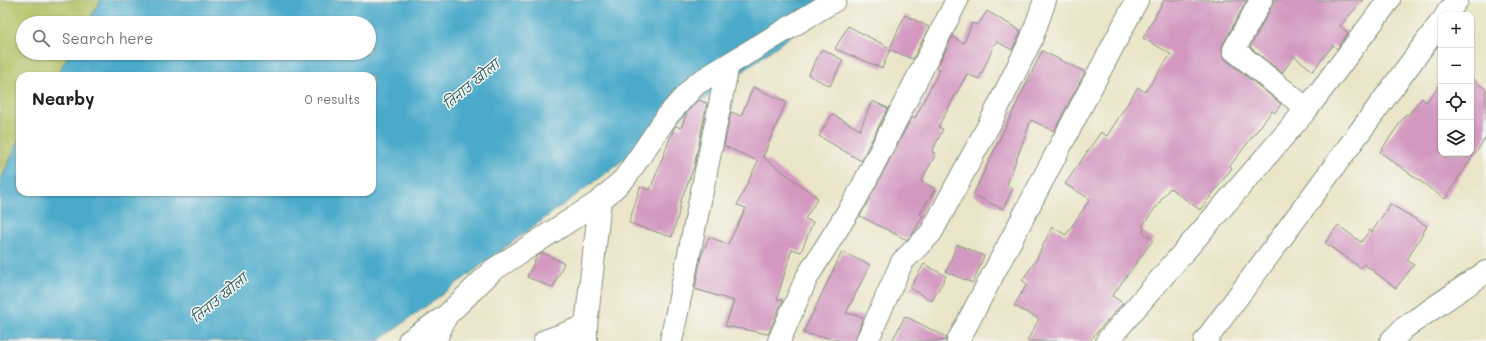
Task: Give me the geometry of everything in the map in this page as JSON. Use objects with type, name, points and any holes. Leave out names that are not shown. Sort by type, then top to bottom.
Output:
[{"type":"street","points":[[409,341],[446,316],[493,270],[600,201],[625,178],[668,115],[696,84],[835,0]]},
{"type":"street","points":[[779,341],[808,277],[856,199],[957,0]]},
{"type":"street","points":[[867,341],[902,262],[931,233],[991,121],[1031,40],[1045,0]]},
{"type":"street","points":[[958,341],[1137,0]]},
{"type":"street","points":[[1261,0],[1234,50],[1307,109]]},
{"type":"street","points":[[1107,341],[1307,109],[1390,0]]},
{"type":"street","points":[[1448,12],[1457,0]]},
{"type":"street","points":[[1205,341],[1438,26]]},
{"type":"street","points":[[671,341],[728,65]]},
{"type":"street","points":[[545,341],[586,333],[600,201]]},
{"type":"street","points":[[1391,341],[1404,328],[1486,272]]},
{"type":"street","points":[[435,341],[446,316]]},
{"type":"green space","points":[[0,0],[101,0],[91,16],[16,16],[16,60],[66,60],[58,72],[16,72],[16,147],[0,181]]},
{"type":"water","name":"तिनाउ खोला","points":[[101,0],[839,0],[379,341],[0,341],[0,181],[16,147],[16,196],[376,196],[376,72],[58,72],[66,60],[376,60],[376,16],[91,16]]},
{"type":"building","points":[[1164,0],[1247,0],[1223,44],[1223,55],[1226,60],[1281,104],[1275,113],[1272,111],[1230,166],[1232,168],[1200,210],[1170,188],[1142,226],[1145,229],[1142,231],[1153,240],[1112,296],[1123,303],[1089,341],[1027,341],[1039,319],[1014,306],[1027,284],[1022,280],[1035,262],[1052,227],[1066,235],[1090,199],[1065,184],[1101,132],[1107,136],[1138,87],[1145,92],[1171,54],[1143,38]]},
{"type":"building","points":[[1273,0],[1363,0],[1340,26],[1348,33],[1337,49],[1333,45],[1313,71],[1294,56],[1282,73],[1250,47],[1272,6]]},
{"type":"building","points":[[987,11],[1021,31],[1012,50],[996,41],[979,79],[967,74],[938,127],[943,129],[932,152],[936,154],[921,181],[935,189],[920,214],[923,216],[914,232],[907,240],[860,216],[912,117],[915,118],[940,69],[937,68],[952,37],[964,43],[972,23],[978,25]]},
{"type":"building","points":[[905,15],[929,27],[913,59],[890,50],[882,68],[835,49],[848,26],[890,48]]},
{"type":"building","points":[[822,49],[843,60],[830,86],[808,75]]},
{"type":"building","points":[[1042,51],[1085,72],[1054,131],[1031,120],[1007,185],[1013,188],[1003,209],[973,195]]},
{"type":"building","points":[[1474,80],[1486,89],[1486,137],[1474,155]]},
{"type":"building","points":[[753,87],[786,102],[763,157],[818,198],[805,219],[813,222],[801,252],[792,249],[777,299],[783,300],[768,334],[725,326],[734,301],[695,289],[701,256],[709,237],[728,244],[746,208],[737,205],[758,161],[724,146],[731,112],[741,116]]},
{"type":"building","points":[[1438,87],[1438,156],[1473,156],[1445,199],[1380,152],[1406,114],[1408,115],[1422,98],[1426,102]]},
{"type":"building","points":[[698,100],[707,103],[694,167],[681,200],[672,237],[629,223],[640,187],[650,190],[674,128],[676,126],[681,128],[687,112]]},
{"type":"building","points":[[872,101],[888,108],[861,161],[819,136],[832,114],[860,130]]},
{"type":"building","points":[[1390,204],[1427,226],[1407,260],[1414,265],[1396,288],[1364,264],[1361,268],[1325,243],[1338,225],[1361,242],[1370,230],[1372,232]]},
{"type":"building","points":[[957,244],[984,256],[973,283],[946,272]]},
{"type":"building","points":[[842,252],[870,265],[846,313],[863,317],[855,341],[843,341],[803,333]]},
{"type":"building","points":[[543,253],[564,263],[553,288],[527,277],[537,256]]},
{"type":"building","points":[[924,264],[946,276],[932,301],[910,288]]},
{"type":"building","points":[[905,316],[946,337],[946,341],[892,341]]}]
